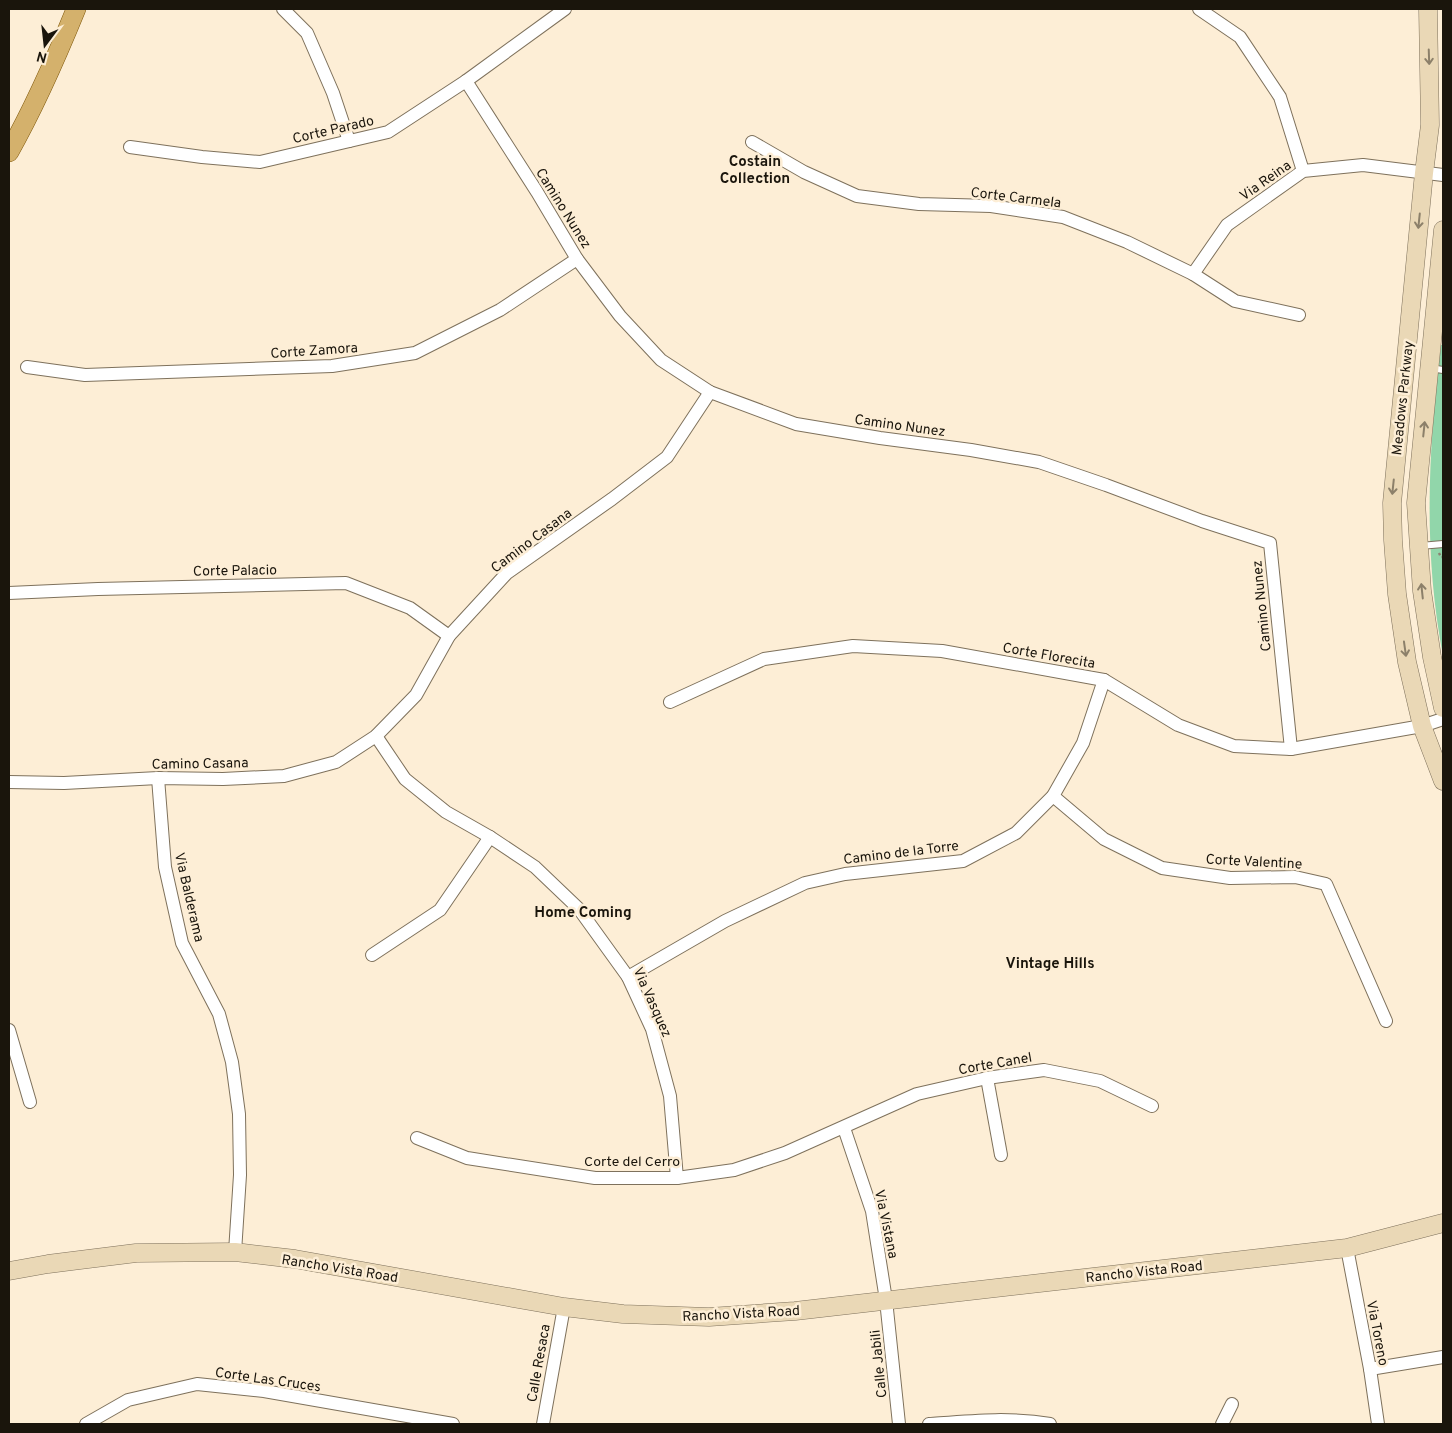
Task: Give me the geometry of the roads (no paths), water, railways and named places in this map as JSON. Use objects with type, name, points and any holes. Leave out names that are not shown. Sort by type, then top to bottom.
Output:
[{"type":"main road","points":[[9,152],[40,94],[76,9]]},
{"type":"main road","name":"Meadows Parkway","points":[[1428,9],[1430,125],[1392,503],[1397,594],[1407,662],[1422,726],[1443,781]]},
{"type":"main road","name":"Meadows Parkway","points":[[1443,230],[1437,369],[1416,503],[1422,591],[1432,657],[1443,708]]},
{"type":"main road","name":"Rancho Vista Road","points":[[9,1271],[136,1253],[235,1252],[343,1267],[564,1307],[623,1314],[709,1317],[795,1311],[1347,1248],[1443,1223]]},
{"type":"street","points":[[283,9],[307,33],[333,92],[349,141]]},
{"type":"street","name":"Corte Parado","points":[[130,148],[260,162],[388,132],[466,81],[565,9]]},
{"type":"street","points":[[1199,9],[1240,37],[1280,97],[1303,171]]},
{"type":"street","name":"Camino Nunez","points":[[466,81],[532,184],[577,259],[620,316],[662,360],[710,392],[796,424],[880,438],[972,450],[1039,462],[1202,521],[1270,543],[1291,749]]},
{"type":"street","name":"Corte Carmela","points":[[752,142],[804,172],[857,196],[919,204],[991,206],[1063,217],[1127,242],[1193,274],[1235,301],[1299,315]]},
{"type":"street","name":"Via Reina","points":[[1193,274],[1228,224],[1303,171],[1363,165],[1443,175]]},
{"type":"street","name":"Corte Zamora","points":[[27,367],[85,375],[332,366],[415,353],[500,310],[577,259]]},
{"type":"street","name":"Camino Casana","points":[[9,782],[64,783],[158,778],[284,776],[336,762],[376,736],[416,696],[449,636],[507,573],[612,499],[667,457],[710,392]]},
{"type":"street","name":"Corte Palacio","points":[[9,593],[346,583],[410,608],[449,636]]},
{"type":"street","name":"Corte Florecita","points":[[670,702],[764,659],[852,646],[942,652],[1104,680],[1178,726],[1234,746],[1291,749],[1422,726],[1443,719]]},
{"type":"street","name":"Camino de la Torre","points":[[628,977],[725,922],[805,883],[845,874],[963,861],[1016,833],[1053,796],[1083,743],[1104,680]]},
{"type":"street","name":"Via Vasquez","points":[[376,736],[405,779],[446,812],[490,837],[535,867],[579,909],[628,977],[652,1029],[670,1096],[677,1178]]},
{"type":"street","name":"Via Balderama","points":[[158,778],[165,866],[182,943],[219,1014],[232,1062],[239,1114],[240,1175],[235,1252]]},
{"type":"street","name":"Corte Valentine","points":[[1053,796],[1104,839],[1162,868],[1230,878],[1295,877],[1326,884],[1386,1022]]},
{"type":"street","points":[[372,955],[440,910],[490,837]]},
{"type":"street","points":[[9,1030],[30,1102]]},
{"type":"street","name":"Corte Canel","points":[[844,1128],[917,1094],[987,1078],[1044,1070],[1100,1081],[1152,1106]]},
{"type":"street","points":[[987,1078],[1001,1155]]},
{"type":"street","name":"Corte del Cerro","points":[[417,1138],[467,1158],[595,1178],[677,1178],[734,1170],[844,1128]]},
{"type":"street","name":"Via Vistana","points":[[844,1128],[872,1211],[886,1300]]},
{"type":"street","name":"Via Toreno","points":[[1347,1248],[1370,1369],[1378,1424]]},
{"type":"street","name":"Calle Jabili","points":[[886,1300],[899,1424]]},
{"type":"street","name":"Calle Resaca","points":[[543,1424],[564,1307]]},
{"type":"street","points":[[1370,1369],[1443,1357]]},
{"type":"street","name":"Corte Las Cruces","points":[[86,1424],[128,1400],[197,1384],[264,1391],[453,1424]]},
{"type":"street","points":[[1222,1424],[1232,1404]]},
{"type":"street","points":[[930,1424],[982,1420],[1050,1424]]},
{"type":"lane","points":[[1418,546],[1443,544]]},
{"type":"district","name":"Costain Collection","points":[[755,170]]},
{"type":"district","name":"Home Coming","points":[[583,912]]},
{"type":"district","name":"Vintage Hills","points":[[1050,963]]}]
